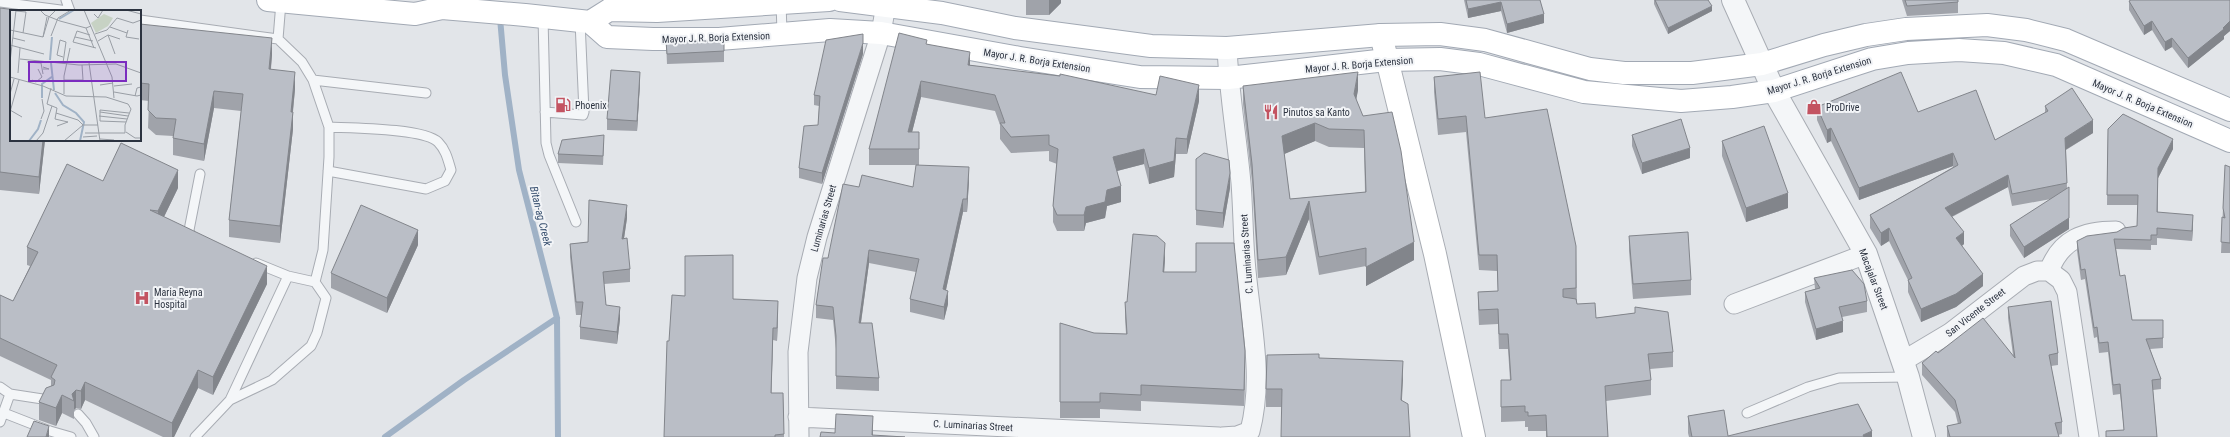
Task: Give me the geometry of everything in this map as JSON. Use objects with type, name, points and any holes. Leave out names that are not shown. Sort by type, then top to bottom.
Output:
[{"type":"main road","points":[[275,1],[415,14],[437,4],[478,11],[585,21],[610,10],[658,11],[781,1],[829,0]]},
{"type":"main road","points":[[840,0],[887,2],[1015,28],[1151,46],[1227,48],[1381,35],[1440,34],[1485,40],[1590,69],[1624,73],[1692,73],[1762,64],[1824,45],[1866,35],[1906,29],[1987,25],[2026,30],[2066,40],[2230,110]]},
{"type":"main road","name":"Mayor J. R. Borja Extension","points":[[585,21],[608,36],[653,39],[719,39],[830,30],[880,33],[1020,58],[1140,77],[1228,78],[1386,60],[1440,59],[1471,63],[1584,92],[1620,97],[1681,101],[1732,97],[1774,91],[1872,59],[1908,54],[1959,50],[2004,54],[2056,66],[2230,140]]},
{"type":"main road","points":[[1381,35],[1433,246],[1474,437]]},
{"type":"main road","points":[[2056,66],[2066,40]]},
{"type":"main road","points":[[2106,87],[2115,60]]},
{"type":"street","name":"Macajalar Street","points":[[1733,0],[1774,91],[1866,254],[1906,369],[1924,437]]},
{"type":"street","name":"Luminarias Street","points":[[799,437],[798,352],[807,278],[817,237],[880,33],[887,2]]},
{"type":"street","name":"C. Luminarias Street","points":[[1222,437],[1237,436],[1250,431],[1254,414],[1256,361],[1245,259],[1241,183],[1228,78],[1227,48]]},
{"type":"street","points":[[2089,437],[2068,297],[2061,280],[2049,271],[2057,255],[2065,246],[2077,237],[2093,231],[2116,231]]},
{"type":"street","points":[[1734,304],[1866,254]]},
{"type":"street","name":"San Vicente Street","points":[[1906,369],[2024,276],[2036,271],[2049,271]]},
{"type":"street","name":"C. Luminarias Street","points":[[798,417],[1219,437]]},
{"type":"lane","points":[[66,0],[69,10]]},
{"type":"lane","points":[[275,1],[278,38]]},
{"type":"lane","points":[[781,1],[782,35]]},
{"type":"lane","points":[[0,2],[61,10]]},
{"type":"lane","points":[[534,16],[545,112],[546,143],[549,155],[576,222]]},
{"type":"lane","points":[[141,20],[278,38],[302,62],[313,80],[329,127],[323,250],[315,282]]},
{"type":"lane","points":[[545,112],[583,115],[585,21]]},
{"type":"lane","points":[[313,80],[426,93]]},
{"type":"lane","points":[[328,171],[426,189],[445,181],[451,170],[447,155],[438,141],[417,133],[329,127]]},
{"type":"lane","points":[[199,245],[192,239],[189,230],[200,174]]},
{"type":"lane","points":[[230,400],[272,380],[311,346],[317,333],[326,298],[315,282],[288,276],[243,259]]},
{"type":"lane","points":[[195,437],[230,400],[288,276]]},
{"type":"lane","points":[[1747,414],[1808,387],[1839,378],[1906,369]]},
{"type":"lane","points":[[0,387],[10,394],[50,400]]},
{"type":"lane","points":[[0,422],[10,394]]},
{"type":"lane","points":[[4,412],[50,431],[71,437]]},
{"type":"lane","points":[[78,414],[86,423],[94,437]]},
{"type":"building","points":[[1466,0],[1540,0],[1544,14],[1507,24],[1501,2],[1468,9]]},
{"type":"building","points":[[1655,0],[1708,0],[1712,6],[1668,28]]},
{"type":"building","points":[[1905,0],[1958,0],[1958,2],[1907,6]]},
{"type":"building","points":[[2230,0],[2230,21],[2223,28],[2224,29],[2188,58],[2172,38],[2165,42],[2152,21],[2144,26],[2129,1]]},
{"type":"building","points":[[0,8],[16,10],[10,10],[10,141],[43,141],[39,177],[0,172]]},
{"type":"building","points":[[141,24],[272,38],[269,69],[295,72],[291,112],[293,112],[280,226],[229,220],[243,94],[214,91],[204,144],[173,138],[176,119],[156,118],[148,110],[149,84],[141,83]]},
{"type":"building","points":[[899,33],[927,40],[926,44],[970,52],[968,65],[1060,76],[1060,74],[1156,95],[1160,76],[1199,85],[1187,139],[1176,138],[1174,161],[1149,168],[1144,149],[1113,157],[1121,186],[1107,190],[1105,202],[1086,207],[1084,215],[1057,215],[1053,206],[1058,149],[1049,145],[1049,135],[1011,137],[1000,123],[1005,123],[995,95],[921,81],[908,132],[919,132],[919,149],[869,149]]},
{"type":"building","points":[[863,34],[863,43],[822,173],[799,168],[804,126],[818,125],[820,96],[814,95],[826,40]]},
{"type":"building","points":[[666,41],[724,41],[724,51],[667,54]]},
{"type":"building","points":[[611,70],[640,72],[637,121],[607,119]]},
{"type":"building","points":[[1358,72],[1354,94],[1363,116],[1392,112],[1401,151],[1414,242],[1366,267],[1366,248],[1319,257],[1309,201],[1286,257],[1258,260],[1252,164],[1243,86]],"holes":[[[1315,123],[1329,129],[1364,130],[1366,192],[1290,199],[1282,136]]]},
{"type":"building","points":[[1480,72],[1485,118],[1547,109],[1576,246],[1576,288],[1563,289],[1563,297],[1576,299],[1577,304],[1595,303],[1596,318],[1635,313],[1635,307],[1668,312],[1673,352],[1648,354],[1651,380],[1605,386],[1608,437],[1547,437],[1546,415],[1528,416],[1528,412],[1525,412],[1525,406],[1501,407],[1501,380],[1511,380],[1508,334],[1499,334],[1498,309],[1479,310],[1478,292],[1498,291],[1497,255],[1479,255],[1466,116],[1438,119],[1434,77]]},
{"type":"building","points":[[1901,72],[1918,112],[1976,90],[1995,140],[2048,111],[2045,106],[2072,88],[2093,120],[2065,138],[2067,183],[2012,194],[2008,175],[1945,208],[1964,232],[1956,238],[1983,274],[1956,294],[1921,309],[1908,280],[1912,278],[1889,228],[1881,233],[1870,215],[1958,165],[1953,153],[1859,188],[1831,128],[1827,130],[1817,107]]},
{"type":"building","points":[[2123,114],[2173,139],[2158,168],[2157,212],[2193,215],[2192,231],[2157,228],[2157,235],[2151,235],[2151,240],[2114,239],[2120,276],[2125,275],[2132,320],[2163,320],[2163,338],[2146,339],[2161,379],[2152,380],[2157,437],[2106,437],[2106,431],[2124,430],[2120,384],[2113,385],[2108,342],[2099,343],[2097,327],[2094,328],[2085,269],[2081,270],[2077,241],[2087,236],[2117,232],[2124,228],[2137,226],[2138,195],[2107,195],[2108,129]]},
{"type":"building","points":[[1681,119],[1690,148],[1642,163],[1632,135]]},
{"type":"building","points":[[1764,126],[1788,193],[1746,208],[1722,141]]},
{"type":"building","points":[[604,135],[603,156],[558,154],[562,140]]},
{"type":"building","name":"Maria Reyna Hospital","points":[[121,143],[178,170],[158,211],[150,210],[267,266],[213,377],[198,370],[172,423],[85,382],[81,391],[76,390],[72,394],[74,401],[62,395],[56,408],[39,402],[46,388],[54,385],[55,380],[51,377],[57,365],[0,338],[0,295],[13,301],[38,252],[27,247],[67,164],[103,181]]},
{"type":"building","points":[[1204,153],[1229,160],[1230,173],[1223,213],[1196,210],[1196,159]]},
{"type":"building","points":[[916,165],[969,167],[967,199],[963,199],[943,289],[948,291],[944,307],[910,299],[919,259],[869,250],[859,323],[872,323],[879,378],[836,376],[836,336],[833,307],[816,305],[823,258],[828,258],[843,184],[859,187],[862,175],[913,187]]},
{"type":"building","points":[[2225,165],[2230,167],[2230,243],[2221,242],[2222,217],[2225,218],[2223,208]]},
{"type":"building","points":[[2069,187],[2069,218],[2024,247],[2010,225]]},
{"type":"building","points":[[589,200],[627,205],[622,239],[627,238],[630,269],[603,272],[606,305],[620,307],[617,332],[580,327],[583,302],[576,302],[570,244],[588,242]]},
{"type":"building","points":[[361,205],[418,230],[387,298],[331,273]]},
{"type":"building","points":[[1688,232],[1691,280],[1633,284],[1629,236]]},
{"type":"building","points":[[1133,234],[1157,236],[1165,243],[1163,272],[1196,272],[1196,243],[1234,243],[1245,351],[1244,390],[1141,385],[1141,395],[1100,393],[1100,402],[1060,402],[1060,323],[1094,333],[1127,334],[1125,302],[1127,302]]},
{"type":"building","points":[[733,255],[733,299],[778,301],[777,328],[773,328],[771,393],[783,393],[784,434],[775,435],[775,437],[664,437],[667,341],[669,341],[672,295],[685,296],[685,256]]},
{"type":"building","points":[[1852,270],[1864,284],[1867,301],[1839,307],[1843,321],[1816,329],[1805,292],[1820,288],[1814,278]]},
{"type":"building","points":[[2051,301],[2058,353],[2049,355],[2062,422],[2055,423],[2059,437],[1950,437],[1947,426],[1961,423],[1955,400],[1922,363],[1936,351],[1938,353],[1983,318],[2015,358],[2008,307]]},
{"type":"building","points":[[1319,354],[1319,358],[1403,361],[1401,400],[1408,404],[1410,437],[1281,437],[1282,389],[1266,389],[1267,355]]},
{"type":"building","points":[[1858,404],[1872,431],[1863,435],[1864,437],[1692,437],[1688,416],[1724,410],[1728,436]]},
{"type":"building","points":[[836,414],[873,416],[872,435],[905,437],[820,437],[821,432],[835,433]]},
{"type":"building","points":[[34,421],[49,426],[46,437],[27,437]]},
{"type":"waterway","name":"Bitan-ag Creek","points":[[500,18],[505,75],[519,170],[557,318],[558,437]]},
{"type":"waterway","points":[[385,437],[464,380],[557,318]]},
{"type":"place","name":"Phoenix","points":[[563,105]]},
{"type":"place","name":"ProDrive","points":[[1814,107]]},
{"type":"place","name":"Pinutos sa Kanto","points":[[1271,112]]},
{"type":"place","name":"Maria Reyna Hospital","points":[[142,298]]}]
